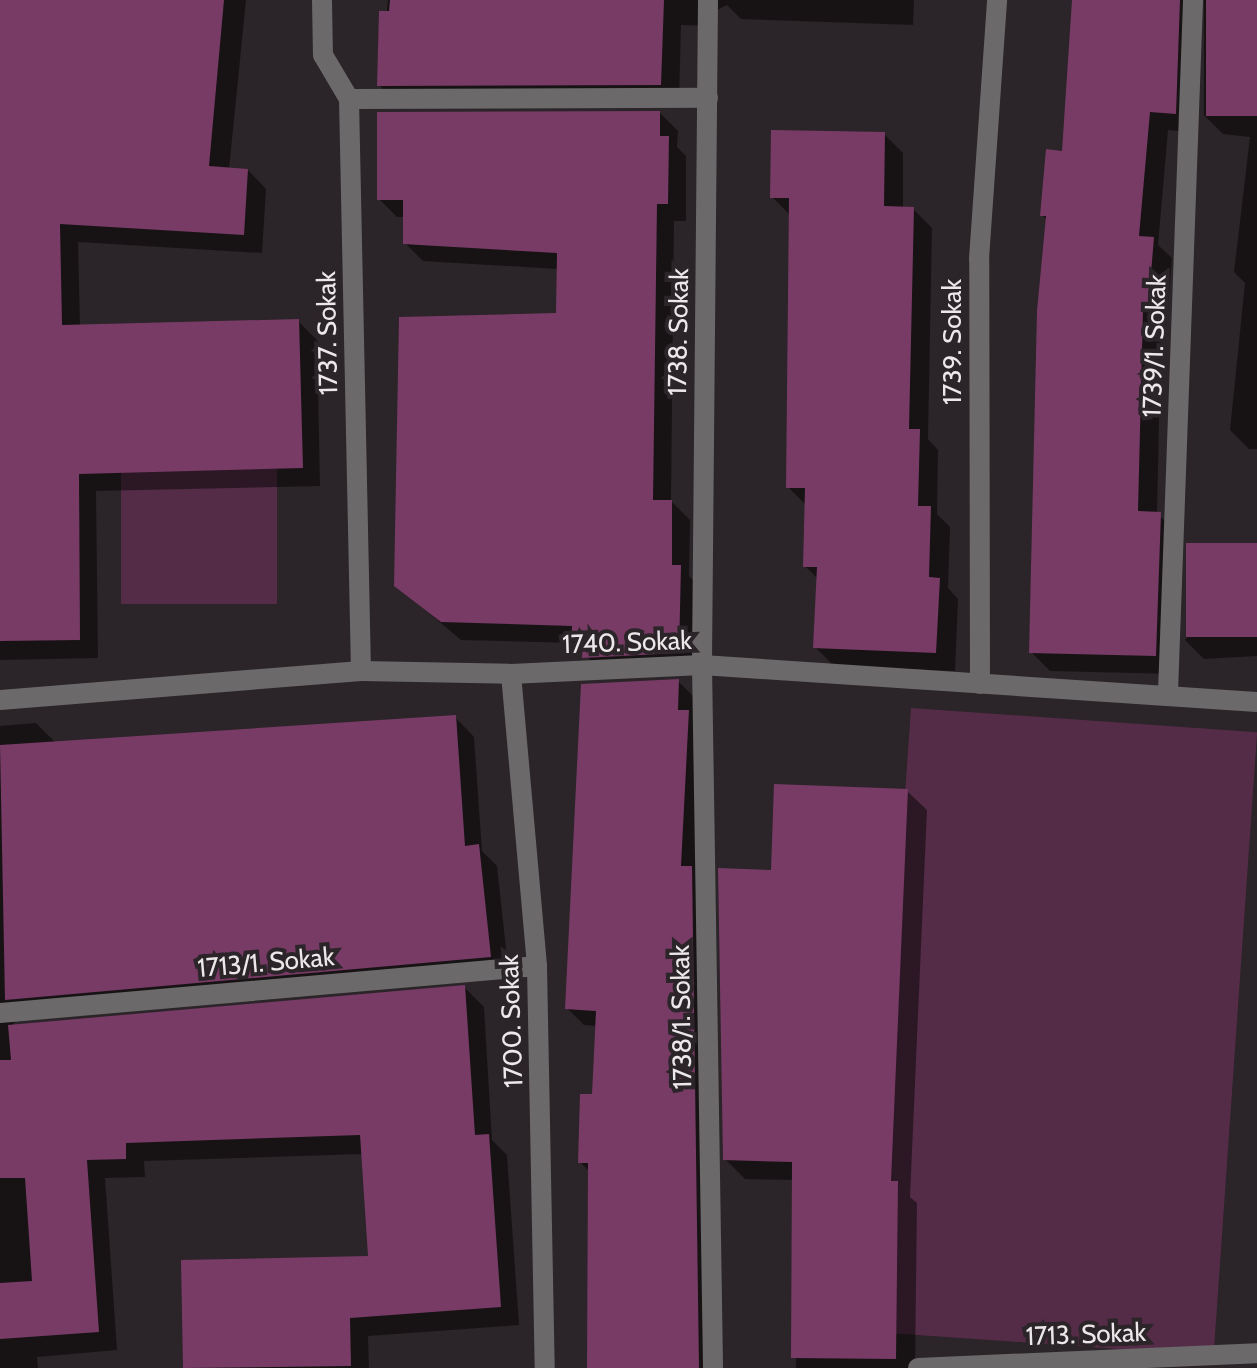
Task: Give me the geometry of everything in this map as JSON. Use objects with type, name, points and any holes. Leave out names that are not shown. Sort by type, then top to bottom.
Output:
[{"type":"street","name":"1737. Sokak","points":[[322,0],[323,55],[349,99],[361,671]]},
{"type":"street","name":"1738. Sokak","points":[[702,665],[708,0]]},
{"type":"street","name":"1739. Sokak","points":[[980,684],[979,259],[997,0]]},
{"type":"street","name":"1739/1. Sokak","points":[[1168,693],[1193,0]]},
{"type":"street","points":[[349,99],[708,98]]},
{"type":"street","name":"1740. Sokak","points":[[0,700],[361,671],[511,674],[702,665],[1168,693],[1257,702]]},
{"type":"street","name":"1738/1. Sokak","points":[[702,665],[713,1368]]},
{"type":"street","name":"1700. Sokak","points":[[511,674],[537,966],[545,1368]]},
{"type":"street","name":"1713/1. Sokak","points":[[0,1013],[537,966]]},
{"type":"street","name":"1713. Sokak","points":[[918,1368],[1257,1353]]},
{"type":"shaded area","points":[[121,469],[277,469],[277,604],[121,604]]},
{"type":"shaded area","points":[[911,708],[1257,732],[1214,1356],[867,1331]]},
{"type":"building","points":[[0,0],[224,0],[209,166],[248,169],[244,235],[60,224],[62,325],[299,319],[303,468],[79,474],[80,640],[0,641]]},
{"type":"building","points":[[390,0],[664,0],[661,85],[377,86],[379,11],[389,11]]},
{"type":"building","points":[[1072,0],[1180,0],[1176,114],[1150,112],[1139,236],[1154,237],[1148,310],[1143,310],[1138,511],[1161,512],[1156,656],[1029,653],[1037,311],[1046,216],[1040,216],[1046,149],[1062,151]]},
{"type":"building","points":[[1206,0],[1257,0],[1257,116],[1206,116]]},
{"type":"building","points":[[660,111],[660,136],[669,136],[668,204],[657,204],[653,500],[672,500],[672,565],[681,565],[679,653],[582,658],[583,641],[571,640],[572,626],[441,622],[394,586],[399,317],[556,313],[557,253],[403,244],[403,200],[377,200],[377,112]]},
{"type":"building","points":[[771,130],[885,132],[884,206],[914,207],[909,429],[920,429],[918,506],[931,506],[929,577],[940,578],[936,653],[813,648],[817,567],[803,567],[805,488],[786,488],[789,198],[770,198]]},
{"type":"building","points":[[1186,543],[1257,543],[1257,637],[1186,637]]},
{"type":"building","points":[[679,679],[678,710],[689,710],[681,866],[692,866],[699,1368],[587,1368],[588,1163],[578,1163],[580,1094],[592,1094],[596,1011],[565,1009],[581,684]]},
{"type":"building","points":[[456,715],[465,846],[479,844],[491,957],[5,1000],[0,745]]},
{"type":"building","points":[[774,784],[908,789],[891,1181],[898,1181],[896,1359],[791,1358],[792,1162],[723,1160],[718,868],[771,870]]},
{"type":"building","points":[[465,985],[475,1135],[489,1134],[501,1307],[350,1318],[351,1366],[183,1368],[181,1260],[368,1256],[360,1135],[126,1143],[126,1159],[87,1160],[99,1332],[0,1339],[0,1283],[32,1281],[25,1178],[0,1178],[0,1060],[11,1060],[8,1025]]}]
